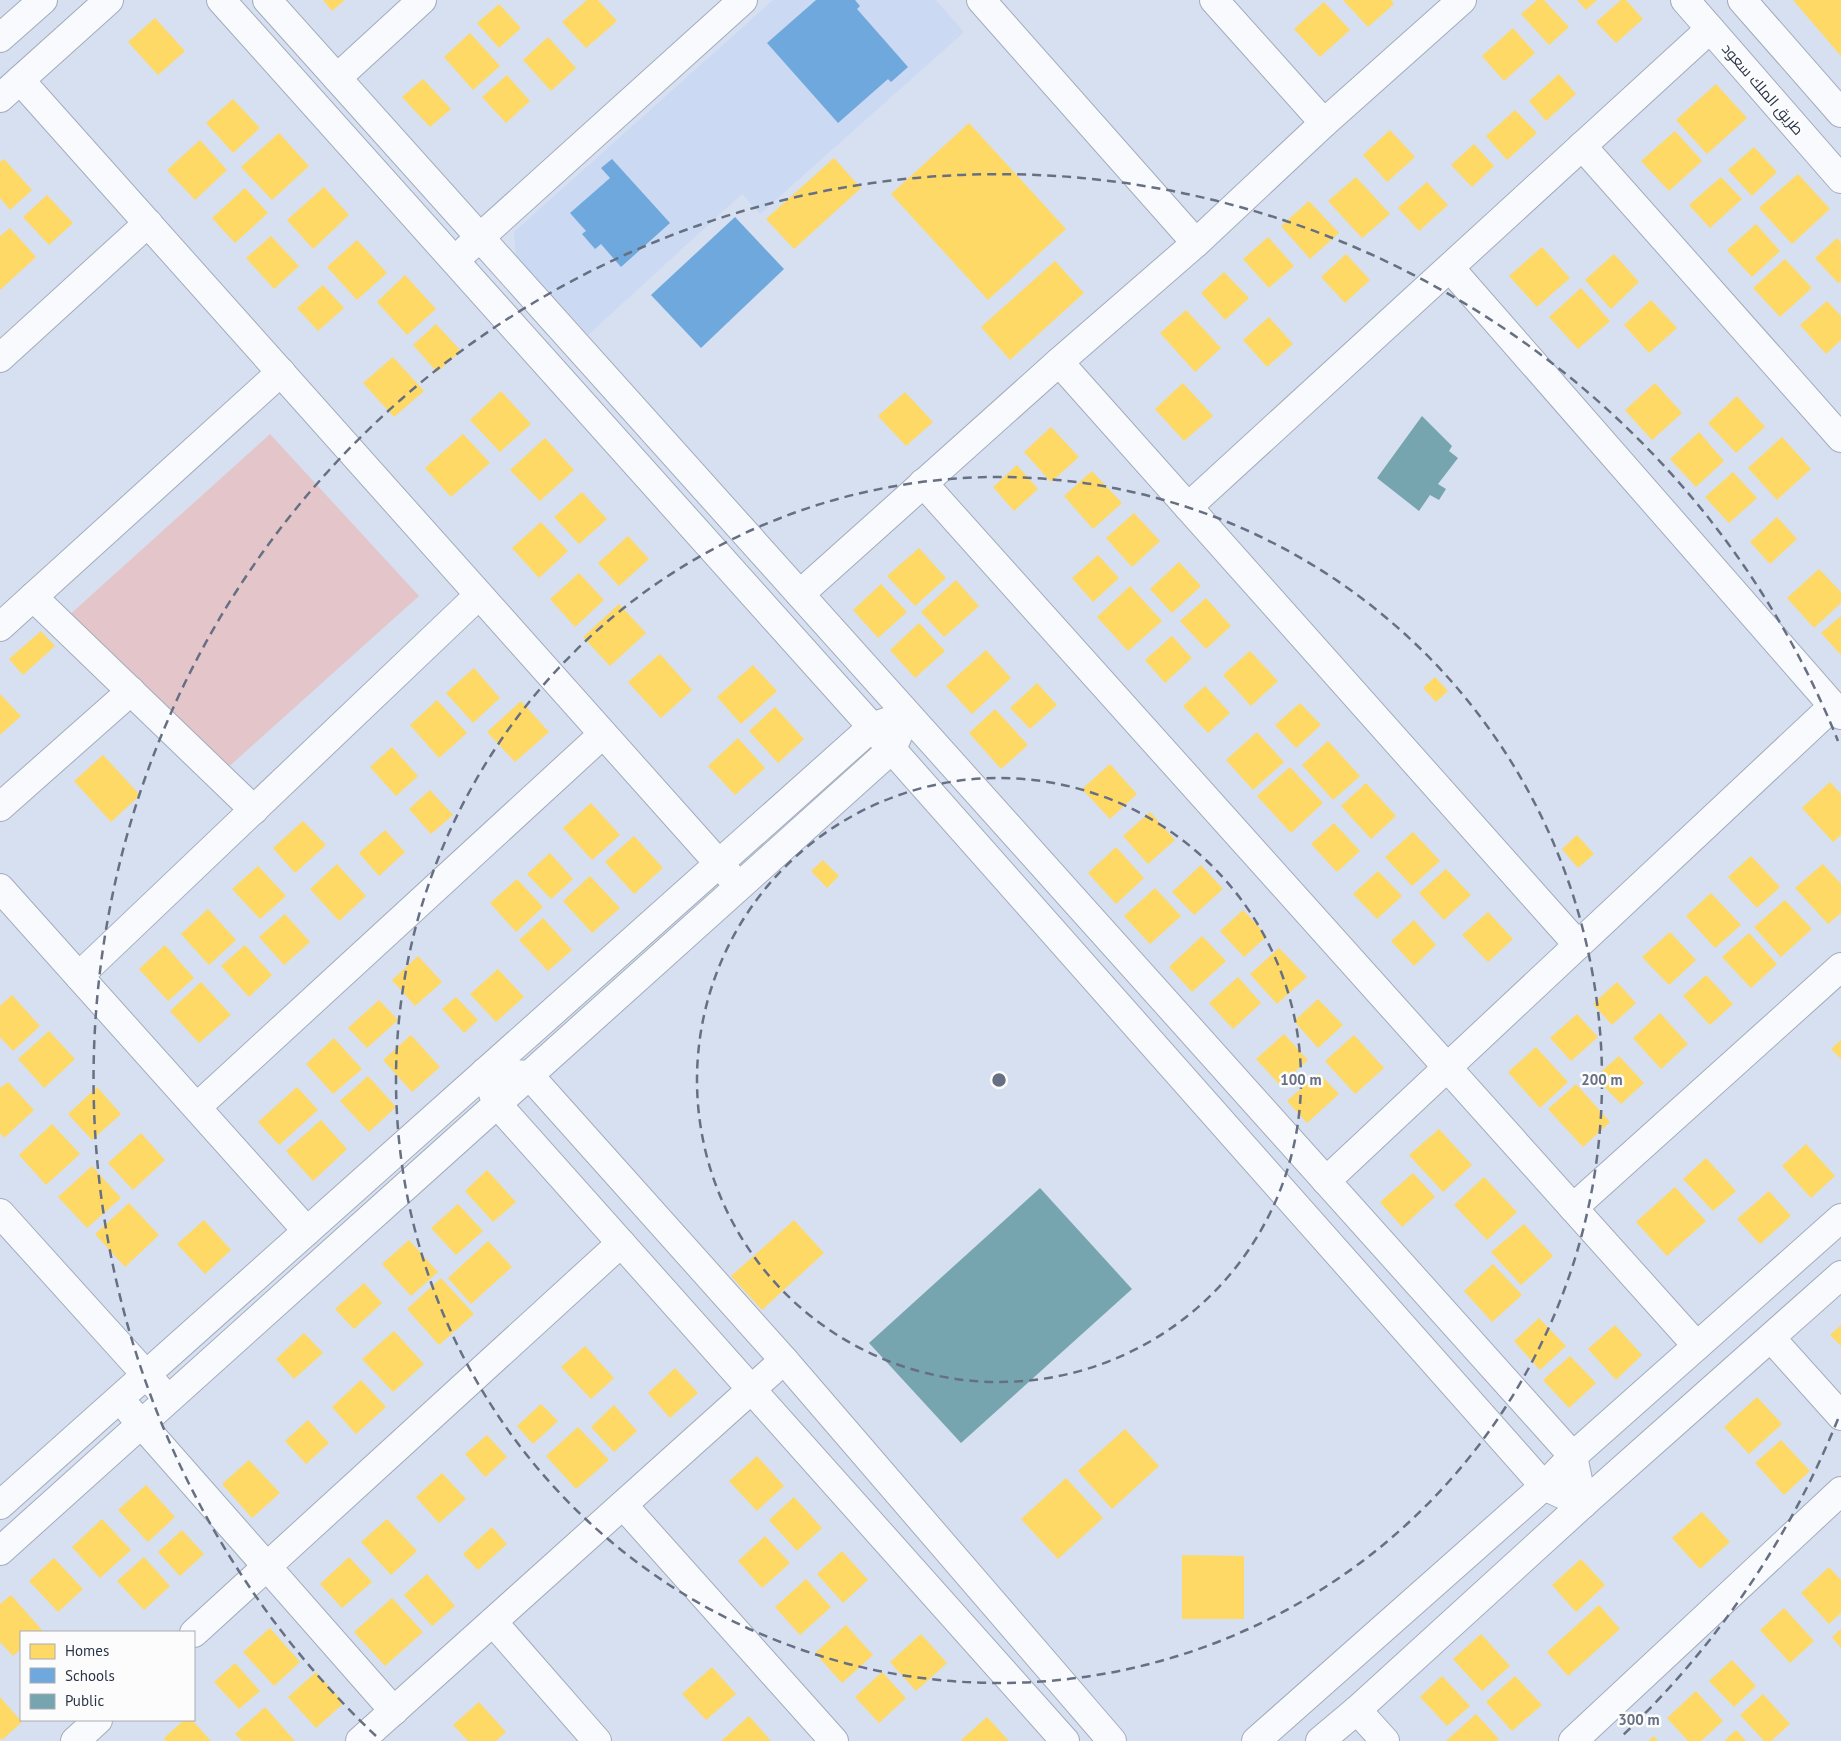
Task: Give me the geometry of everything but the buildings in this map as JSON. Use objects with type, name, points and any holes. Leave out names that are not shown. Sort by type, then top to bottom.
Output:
[{"type":"street","points":[[0,38],[43,0]]},
{"type":"street","points":[[0,98],[109,0]]},
{"type":"street","points":[[220,0],[892,749],[1544,1486],[1584,1504]]},
{"type":"street","points":[[267,0],[800,594],[907,716],[1573,1456],[1584,1504]]},
{"type":"street","points":[[337,78],[422,0]]},
{"type":"street","points":[[454,261],[743,0]]},
{"type":"street","points":[[981,0],[1196,243]]},
{"type":"street","points":[[1214,0],[1324,123]]},
{"type":"street","points":[[800,594],[1059,362],[1196,243],[1324,123],[1461,0]]},
{"type":"street","name":"طريق الملك سعود","points":[[1685,0],[1841,179]]},
{"type":"street","points":[[1742,0],[1841,113]]},
{"type":"street","points":[[1188,507],[1710,29]]},
{"type":"street","points":[[20,80],[739,886]]},
{"type":"street","points":[[1582,146],[1841,438]]},
{"type":"street","points":[[0,358],[148,223]]},
{"type":"street","points":[[1326,1181],[1578,945],[1837,711],[1450,268]]},
{"type":"street","points":[[1059,362],[1578,945]]},
{"type":"street","points":[[0,627],[281,372]]},
{"type":"street","points":[[923,483],[1697,1346]]},
{"type":"street","points":[[79,976],[479,595]]},
{"type":"street","points":[[33,597],[254,810]]},
{"type":"street","points":[[0,806],[131,691]]},
{"type":"street","points":[[0,1505],[872,727],[907,716]]},
{"type":"street","points":[[0,1551],[892,749],[907,716]]},
{"type":"street","points":[[197,1107],[603,734]]},
{"type":"street","points":[[0,888],[307,1231]]},
{"type":"street","points":[[1573,1208],[1841,967]]},
{"type":"street","points":[[485,1072],[529,1075],[784,1360],[1112,1741]]},
{"type":"street","points":[[485,1072],[497,1104],[1065,1741]]},
{"type":"street","points":[[0,1212],[168,1400]]},
{"type":"street","points":[[1256,1741],[1544,1486],[1573,1456],[1841,1218]]},
{"type":"street","points":[[195,1632],[621,1243]]},
{"type":"street","points":[[1320,1741],[1357,1710],[1841,1275]]},
{"type":"street","points":[[1771,1338],[1841,1416]]},
{"type":"street","points":[[360,1741],[784,1360]]},
{"type":"street","points":[[119,1399],[394,1711]]},
{"type":"street","points":[[1573,1741],[1841,1491]]},
{"type":"street","points":[[623,1505],[834,1741]]},
{"type":"street","points":[[492,1622],[597,1741]]},
{"type":"street","points":[[1357,1710],[1384,1741]]},
{"type":"street","points":[[75,1741],[97,1721]]},
{"type":"shaded area","points":[[773,0],[936,0],[964,32],[760,214],[742,194],[588,335],[516,256],[514,232]]},
{"type":"shaded area","points":[[270,434],[419,596],[224,771],[66,618]]}]
